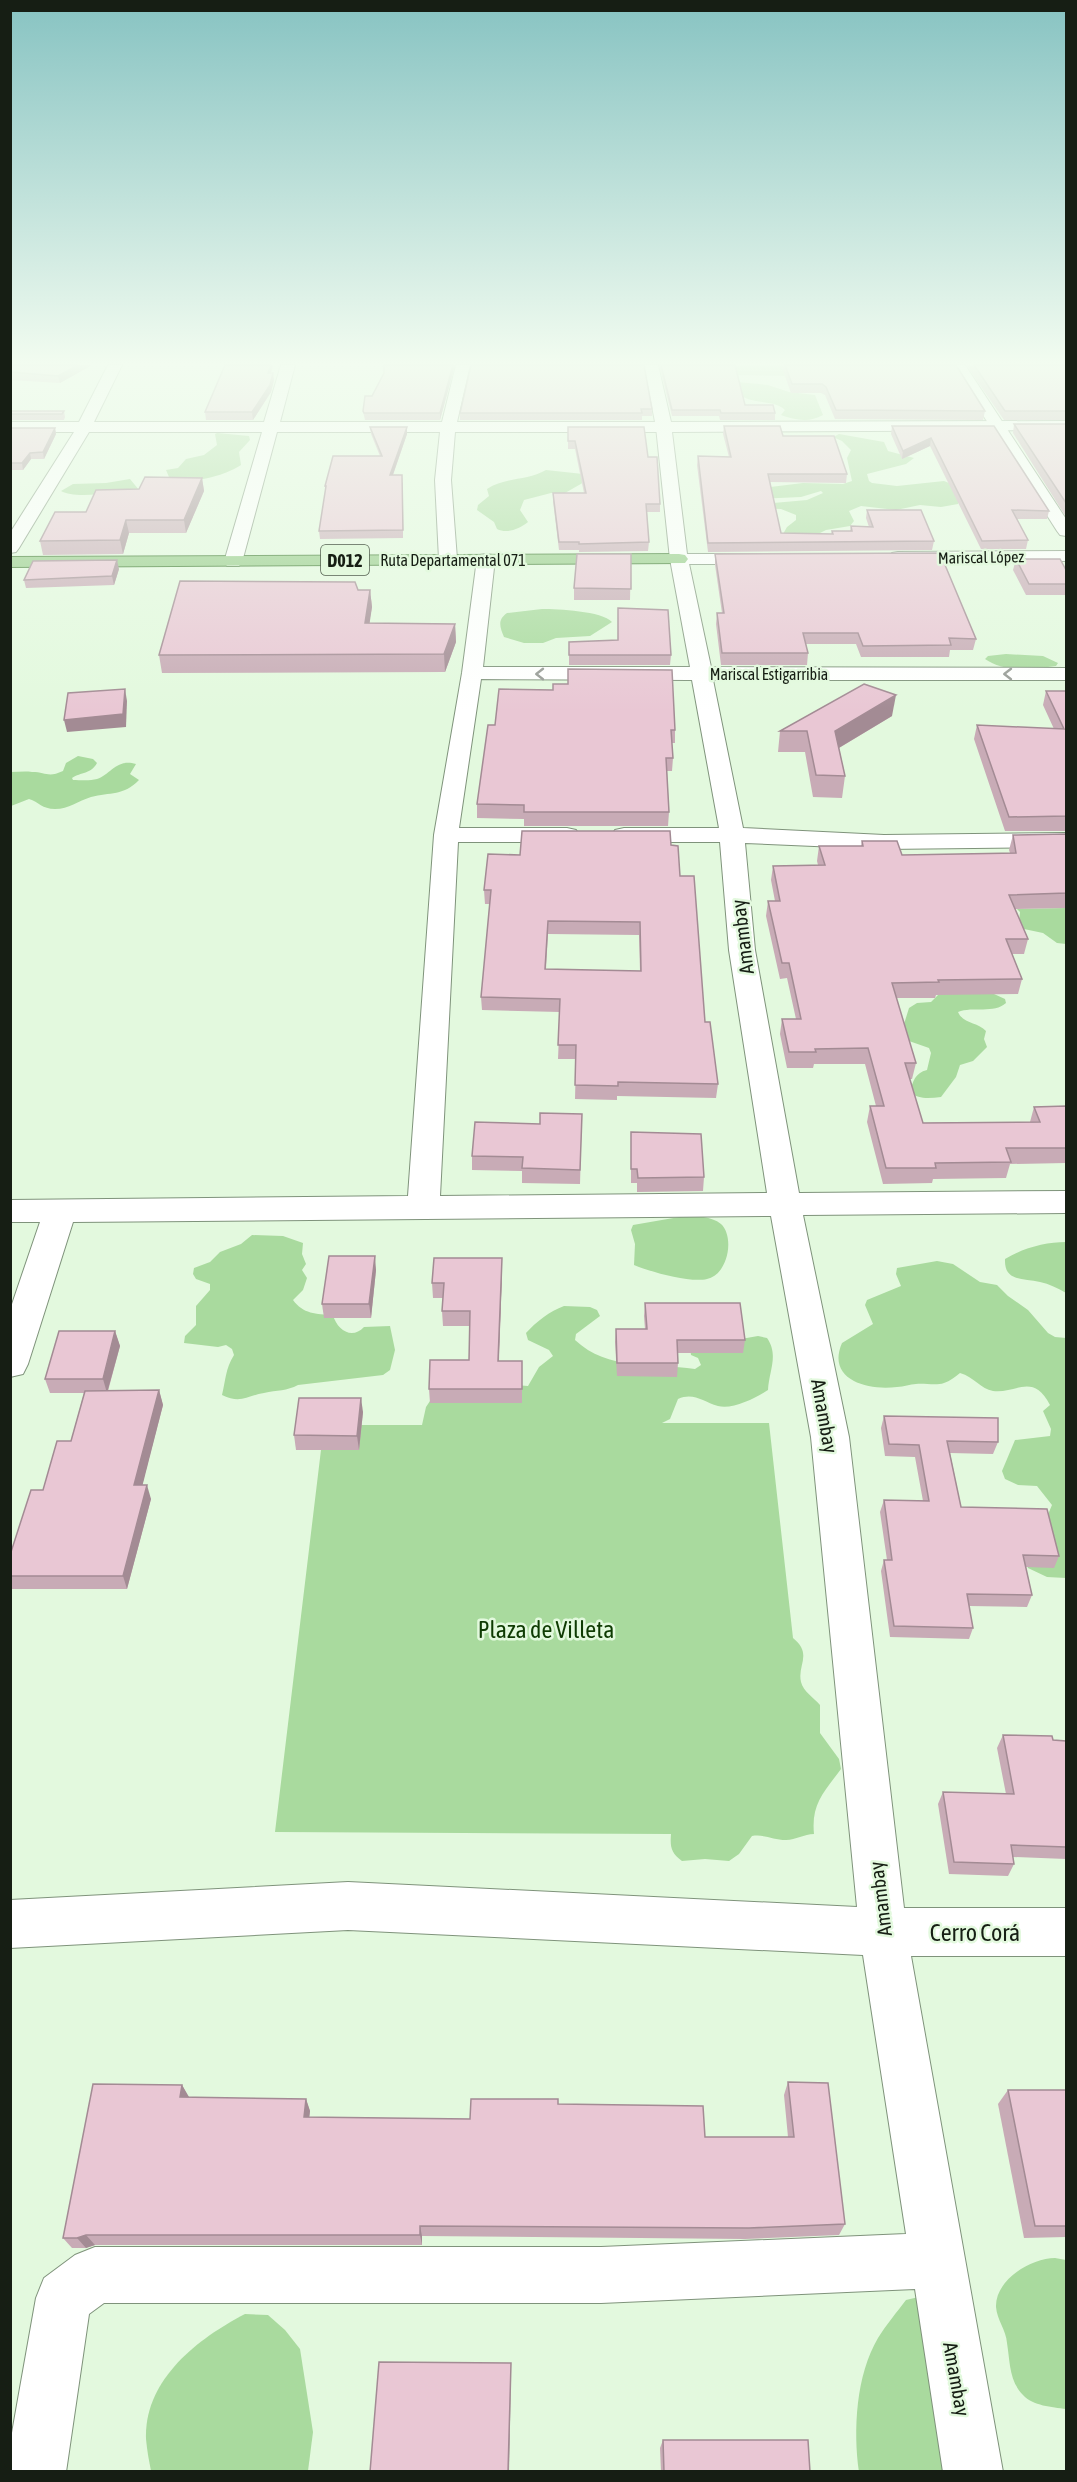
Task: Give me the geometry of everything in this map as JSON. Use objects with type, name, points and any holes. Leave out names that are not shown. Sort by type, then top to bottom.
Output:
[{"type":"main road","name":"Ruta Departamental 071","points":[[10,562],[679,560]]},
{"type":"street","points":[[10,548],[51,481]]},
{"type":"street","points":[[233,562],[256,481]]},
{"type":"street","points":[[444,481],[448,559]]},
{"type":"street","name":"Amambay","points":[[670,481],[679,560],[732,836],[742,950],[785,1205],[830,1437],[883,1932],[972,2472]]},
{"type":"street","points":[[1033,481],[1066,531]]},
{"type":"street","name":"Mariscal López","points":[[879,558],[1066,556]]},
{"type":"street","points":[[679,560],[773,559]]},
{"type":"street","points":[[423,1206],[446,835],[472,673],[486,560]]},
{"type":"street","name":"Mariscal Estigarribia","points":[[472,673],[1066,674]]},
{"type":"street","points":[[446,835],[732,836],[884,842],[1066,840]]},
{"type":"street","points":[[10,1211],[1066,1202]]},
{"type":"street","points":[[10,1364],[60,1212]]},
{"type":"street","name":"Cerro Corá","points":[[10,1924],[348,1906],[883,1932],[1066,1932]]},
{"type":"street","points":[[36,2472],[64,2298],[95,2276],[600,2275],[937,2260]]},
{"type":"green space","points":[[131,481],[139,490],[87,495],[68,494],[61,491],[73,484]]},
{"type":"green space","points":[[510,481],[586,481],[565,493],[551,493],[524,500],[520,510],[528,522],[521,527],[505,531],[497,529],[494,522],[477,510],[478,505],[489,496],[487,489]]},
{"type":"green space","points":[[852,481],[869,481],[897,486],[944,481],[949,483],[960,499],[958,504],[941,507],[920,505],[896,510],[861,506],[849,511],[854,521],[850,526],[826,530],[812,537],[783,534],[787,527],[796,520],[796,515],[781,509],[759,508],[762,504],[807,500],[823,493],[821,491],[801,497],[759,499],[761,488],[803,483],[843,484]]},
{"type":"green space","points":[[542,609],[590,613],[607,618],[612,622],[590,636],[556,638],[543,643],[524,643],[504,637],[501,621],[507,613]]},
{"type":"green space","points":[[1006,654],[1043,656],[1058,663],[1056,666],[1019,669],[1001,666],[985,659],[988,656]]},
{"type":"green space","points":[[78,756],[93,759],[97,763],[89,771],[72,778],[73,780],[97,779],[119,765],[129,763],[136,764],[130,774],[139,780],[128,789],[91,797],[60,809],[47,808],[29,799],[11,806],[11,772],[54,774],[63,771],[66,763]]},
{"type":"green space","points":[[1066,908],[1066,944],[1057,943],[1043,933],[1024,929],[1019,922],[1020,912],[1017,909]]},
{"type":"green space","points":[[940,993],[994,994],[1005,999],[1006,1003],[996,1008],[958,1012],[963,1019],[986,1031],[984,1039],[987,1047],[973,1061],[960,1065],[956,1077],[941,1097],[921,1097],[910,1092],[917,1075],[927,1070],[931,1053],[929,1048],[909,1041],[904,1024],[909,1008],[917,1003],[931,1002]]},
{"type":"green space","points":[[685,1216],[713,1219],[725,1230],[728,1238],[727,1255],[720,1271],[714,1276],[700,1280],[660,1274],[634,1265],[635,1244],[631,1230],[633,1225]]},
{"type":"green space","points":[[252,1235],[283,1236],[303,1243],[302,1254],[306,1264],[302,1270],[307,1278],[303,1290],[293,1300],[301,1308],[316,1314],[333,1315],[341,1329],[350,1333],[355,1333],[364,1327],[390,1326],[395,1350],[390,1370],[383,1375],[298,1385],[243,1398],[234,1399],[222,1395],[227,1370],[234,1355],[232,1349],[226,1345],[218,1347],[184,1343],[185,1336],[196,1325],[196,1306],[210,1290],[210,1284],[196,1279],[193,1274],[194,1268],[210,1262],[220,1252],[241,1244]]},
{"type":"green space","points":[[1066,1242],[1066,1293],[1047,1284],[1016,1278],[1008,1272],[1005,1259],[1012,1255],[1035,1246]]},
{"type":"green space","points":[[937,1261],[953,1264],[980,1282],[997,1285],[1028,1310],[1048,1333],[1055,1337],[1066,1338],[1066,1578],[1047,1577],[1028,1568],[1027,1564],[1052,1505],[1037,1486],[1018,1485],[1005,1479],[1002,1471],[1015,1440],[1050,1436],[1051,1429],[1043,1411],[1050,1405],[1044,1395],[1031,1387],[993,1391],[960,1373],[941,1384],[874,1387],[853,1380],[840,1366],[839,1356],[842,1343],[873,1324],[865,1305],[867,1300],[901,1286],[896,1274],[897,1268]]},
{"type":"green space","name":"Plaza de Villeta","points":[[564,1306],[590,1307],[597,1310],[600,1316],[576,1334],[575,1340],[602,1357],[632,1364],[695,1369],[701,1365],[698,1358],[691,1355],[690,1348],[758,1336],[767,1338],[771,1344],[773,1357],[768,1390],[751,1400],[724,1407],[694,1397],[684,1397],[678,1399],[670,1419],[662,1423],[769,1423],[793,1638],[799,1644],[803,1654],[801,1682],[806,1691],[820,1705],[820,1733],[839,1759],[841,1769],[817,1806],[814,1834],[786,1840],[752,1836],[739,1854],[729,1861],[705,1859],[682,1861],[672,1849],[671,1834],[275,1832],[324,1425],[422,1425],[426,1407],[430,1401],[503,1384],[528,1386],[539,1367],[553,1356],[549,1350],[528,1340],[526,1333],[544,1317]]},
{"type":"green space","points":[[1055,2258],[1066,2260],[1066,2409],[1032,2402],[1018,2389],[996,2307],[1001,2288],[1016,2272],[1036,2262]]},
{"type":"green space","points":[[927,2295],[981,2471],[859,2472],[856,2439],[858,2403],[871,2353],[881,2333],[906,2300]]},
{"type":"green space","points":[[245,2314],[268,2315],[285,2330],[300,2349],[313,2432],[308,2471],[151,2471],[146,2439],[148,2418],[154,2398],[164,2380],[192,2349]]},
{"type":"building","points":[[143,481],[201,481],[184,520],[126,520],[120,540],[40,541],[55,512],[86,512],[96,490],[139,489]]},
{"type":"building","points":[[326,481],[402,481],[403,530],[319,531]]},
{"type":"building","points":[[583,481],[659,481],[660,504],[646,504],[649,542],[579,544],[579,542],[559,542],[553,493],[586,493]]},
{"type":"building","points":[[701,481],[770,481],[781,533],[833,534],[832,531],[852,531],[851,526],[873,527],[867,510],[921,510],[934,541],[708,543]]},
{"type":"building","points":[[952,481],[1029,481],[1049,511],[1012,510],[1028,540],[982,541]]},
{"type":"building","points":[[1051,481],[1066,481],[1066,503]]},
{"type":"building","points":[[940,553],[976,639],[949,638],[951,645],[863,646],[858,633],[803,633],[808,653],[722,653],[717,613],[724,613],[715,554]]},
{"type":"building","points":[[577,554],[631,554],[631,589],[574,588]]},
{"type":"building","points":[[1016,559],[1060,559],[1066,570],[1066,584],[1029,584]]},
{"type":"building","points":[[117,560],[112,576],[24,580],[33,561]]},
{"type":"building","points":[[180,581],[355,582],[358,590],[370,590],[365,623],[455,624],[444,654],[159,655]]},
{"type":"building","points":[[618,608],[668,610],[671,655],[569,655],[569,642],[618,640]]},
{"type":"building","points":[[568,669],[672,670],[675,730],[671,730],[673,758],[666,758],[669,812],[524,812],[524,805],[477,804],[488,725],[495,725],[499,689],[553,690],[553,684],[568,684]]},
{"type":"building","points":[[864,684],[896,695],[835,731],[845,776],[816,775],[807,731],[780,731]]},
{"type":"building","points":[[125,689],[123,714],[64,720],[68,693]]},
{"type":"building","points":[[1046,691],[1066,691],[1066,816],[1009,817],[977,725],[1064,729]]},
{"type":"building","points":[[522,831],[670,831],[671,845],[678,846],[680,876],[694,876],[705,1022],[710,1022],[718,1084],[618,1082],[618,1086],[575,1085],[576,1045],[558,1045],[560,999],[481,997],[491,890],[484,890],[488,854],[520,855]],"holes":[[[548,921],[640,922],[641,971],[545,969]]]},
{"type":"building","points":[[1066,834],[1066,893],[1009,895],[1028,939],[1006,939],[1022,979],[892,983],[916,1063],[905,1063],[923,1123],[1040,1122],[1034,1107],[1066,1106],[1066,1148],[1006,1148],[1011,1162],[935,1163],[936,1168],[886,1168],[870,1106],[884,1106],[868,1048],[789,1052],[782,1019],[801,1019],[789,963],[782,963],[768,901],[780,901],[773,866],[825,865],[819,846],[863,846],[862,841],[897,841],[902,855],[1016,853],[1013,835]]},
{"type":"building","points":[[540,1113],[582,1114],[580,1170],[522,1168],[523,1157],[472,1156],[475,1122],[540,1124]]},
{"type":"building","points":[[631,1132],[701,1134],[704,1177],[638,1178],[637,1169],[631,1169]]},
{"type":"building","points":[[329,1256],[375,1256],[369,1304],[322,1304]]},
{"type":"building","points":[[434,1258],[502,1258],[498,1361],[522,1361],[522,1389],[429,1389],[430,1360],[469,1360],[470,1311],[442,1311],[444,1283],[432,1283]]},
{"type":"building","points":[[645,1303],[740,1303],[745,1340],[677,1340],[678,1363],[617,1363],[616,1329],[647,1329]]},
{"type":"building","points":[[59,1331],[115,1331],[103,1379],[45,1379]]},
{"type":"building","points":[[159,1390],[134,1485],[147,1485],[123,1576],[10,1576],[10,1555],[31,1490],[43,1490],[57,1441],[71,1441],[85,1391]]},
{"type":"building","points":[[299,1398],[361,1398],[357,1436],[294,1435]]},
{"type":"building","points":[[884,1416],[998,1418],[998,1442],[947,1441],[961,1507],[1047,1509],[1059,1556],[1023,1555],[1032,1595],[967,1594],[973,1628],[894,1626],[884,1560],[892,1560],[884,1500],[929,1501],[919,1445],[889,1444]]},
{"type":"building","points":[[1003,1735],[1052,1736],[1053,1740],[1066,1741],[1066,1847],[1011,1845],[1014,1864],[954,1862],[943,1792],[1014,1794]]},
{"type":"building","points":[[788,2082],[828,2083],[845,2224],[749,2228],[420,2226],[420,2235],[86,2235],[77,2238],[63,2238],[93,2084],[182,2085],[180,2097],[306,2099],[304,2117],[470,2119],[471,2099],[558,2099],[558,2104],[703,2106],[705,2137],[794,2137]]},
{"type":"building","points":[[1008,2090],[1066,2090],[1066,2226],[1035,2226]]},
{"type":"building","points":[[379,2362],[511,2363],[508,2472],[370,2472]]},
{"type":"building","points":[[663,2440],[808,2440],[810,2472],[664,2472]]}]
